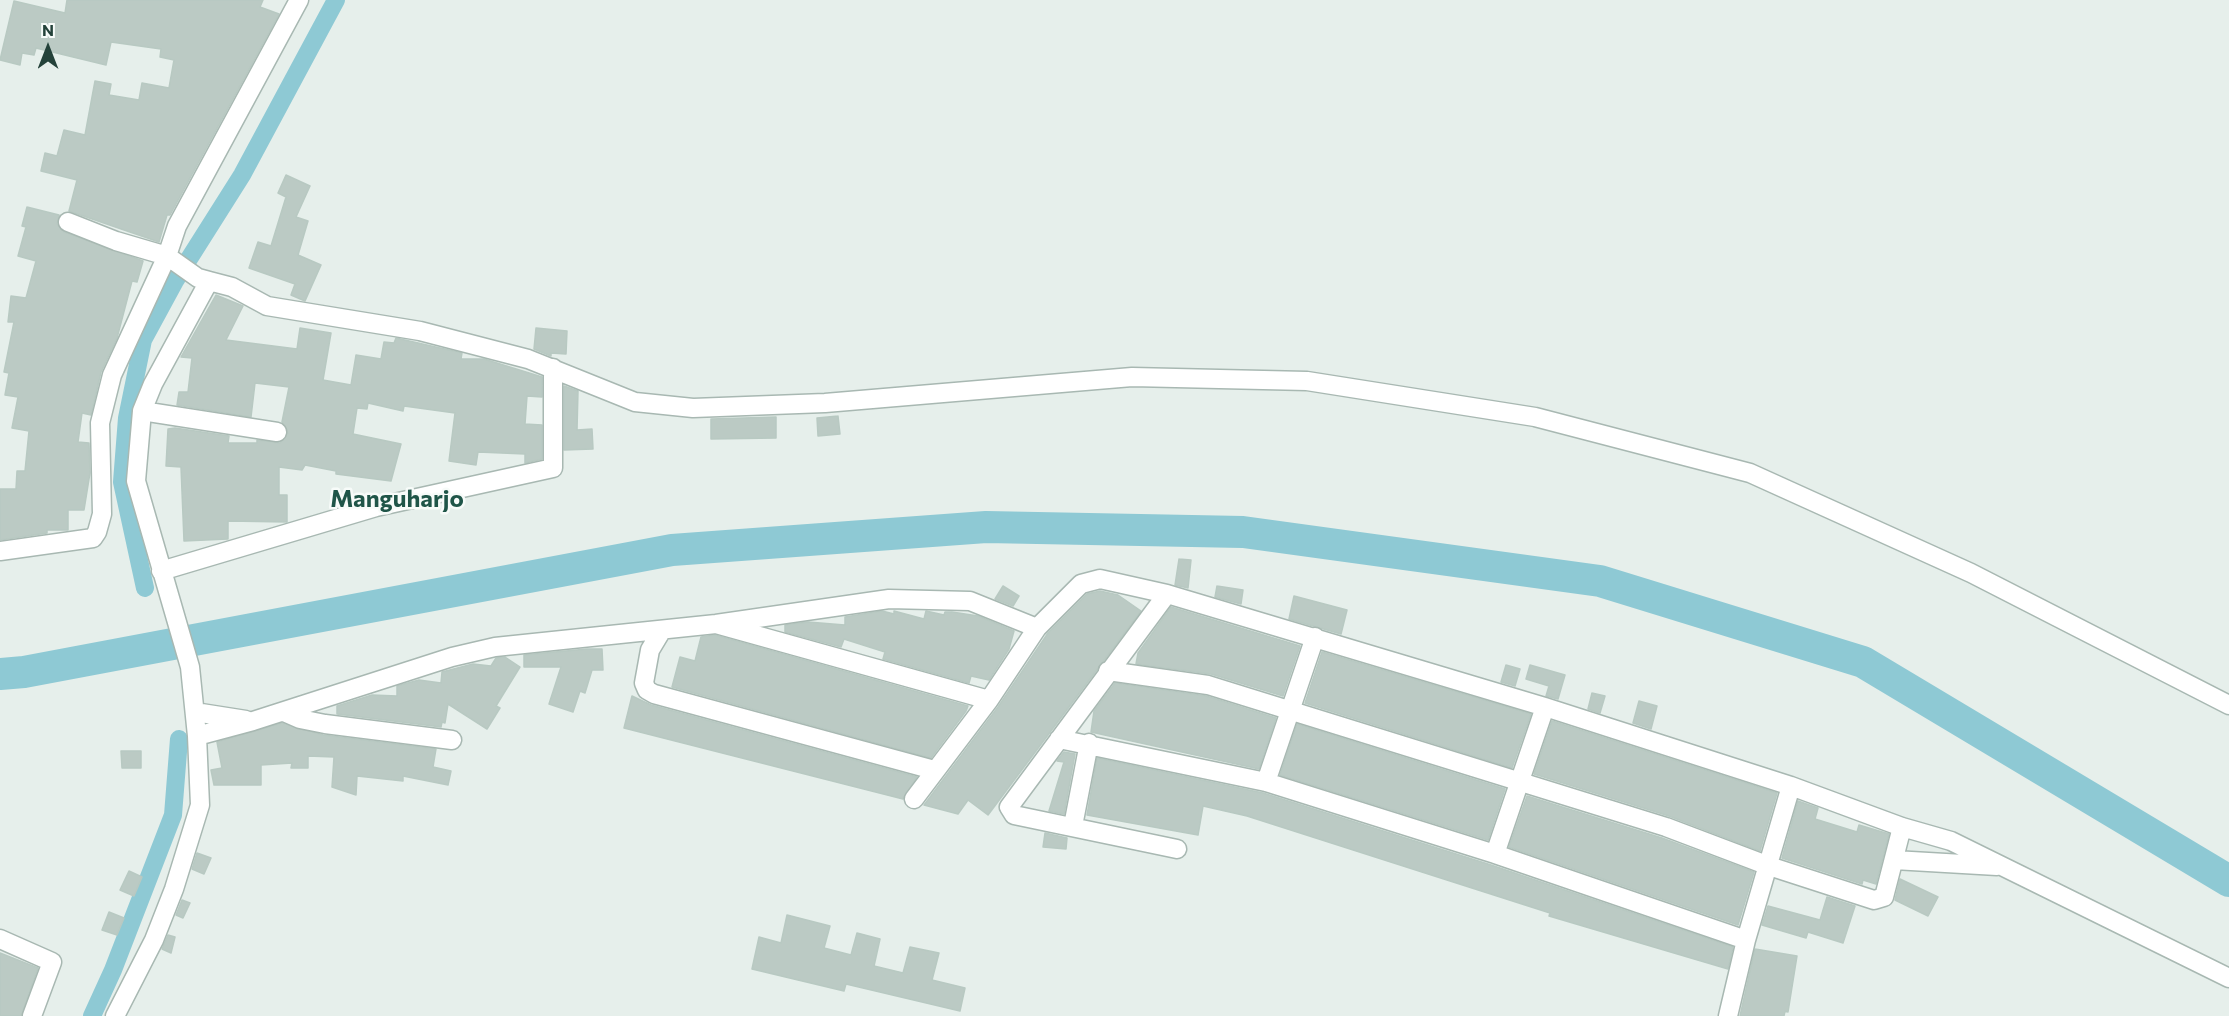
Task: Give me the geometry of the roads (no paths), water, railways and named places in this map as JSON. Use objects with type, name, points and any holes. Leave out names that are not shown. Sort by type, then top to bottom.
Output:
[{"type":"street","points":[[0,551],[93,538],[98,532],[102,514],[100,423],[112,375],[172,259],[177,226],[299,0]]},
{"type":"street","points":[[68,222],[117,242],[172,259],[203,280],[232,287],[267,306],[420,331],[528,359],[634,402],[693,408],[825,403],[1132,377],[1307,381],[1535,417],[1750,473],[1971,573],[2229,705]]},
{"type":"street","points":[[115,1016],[154,940],[188,848],[200,805],[197,736],[190,668],[136,481],[142,411],[203,280]]},
{"type":"street","points":[[161,571],[376,507],[554,468],[553,368]]},
{"type":"street","points":[[142,411],[277,432]]},
{"type":"street","points":[[914,799],[989,700],[1038,628],[1082,584],[1100,579],[1167,594],[1545,707],[1791,786],[1902,827],[1951,841],[2006,866],[2229,978]]},
{"type":"street","points":[[1167,594],[1009,807],[1014,815],[1177,849]]},
{"type":"street","points":[[197,736],[254,722],[434,663],[495,647],[716,624],[889,599],[970,601],[1038,628]]},
{"type":"street","points":[[716,624],[989,700]]},
{"type":"street","points":[[662,630],[650,650],[644,683],[647,690],[654,694],[934,770]]},
{"type":"street","points":[[1266,782],[1315,637]]},
{"type":"street","points":[[1108,671],[1208,685],[1666,827],[1768,866],[1879,900],[1884,897],[1902,827]]},
{"type":"street","points":[[1496,855],[1545,707]]},
{"type":"street","points":[[284,711],[300,719],[325,724],[452,740]]},
{"type":"street","points":[[195,712],[254,722]]},
{"type":"street","points":[[1059,739],[1089,743],[1266,782],[1496,855],[1746,940]]},
{"type":"street","points":[[1073,826],[1089,743]]},
{"type":"street","points":[[1728,1016],[1746,940],[1791,786]]},
{"type":"street","points":[[1894,860],[2006,866]]},
{"type":"street","points":[[0,939],[52,962],[32,1016]]},
{"type":"waterway","points":[[145,588],[122,482],[127,418],[143,340],[175,281],[242,175],[336,0]]},
{"type":"waterway","points":[[0,674],[24,672],[672,550],[986,527],[1243,532],[1600,581],[1863,662],[2229,881]]},
{"type":"waterway","points":[[92,1016],[113,970],[173,815],[179,739]]},
{"type":"district","name":"Manguharjo","points":[[397,499]]}]
